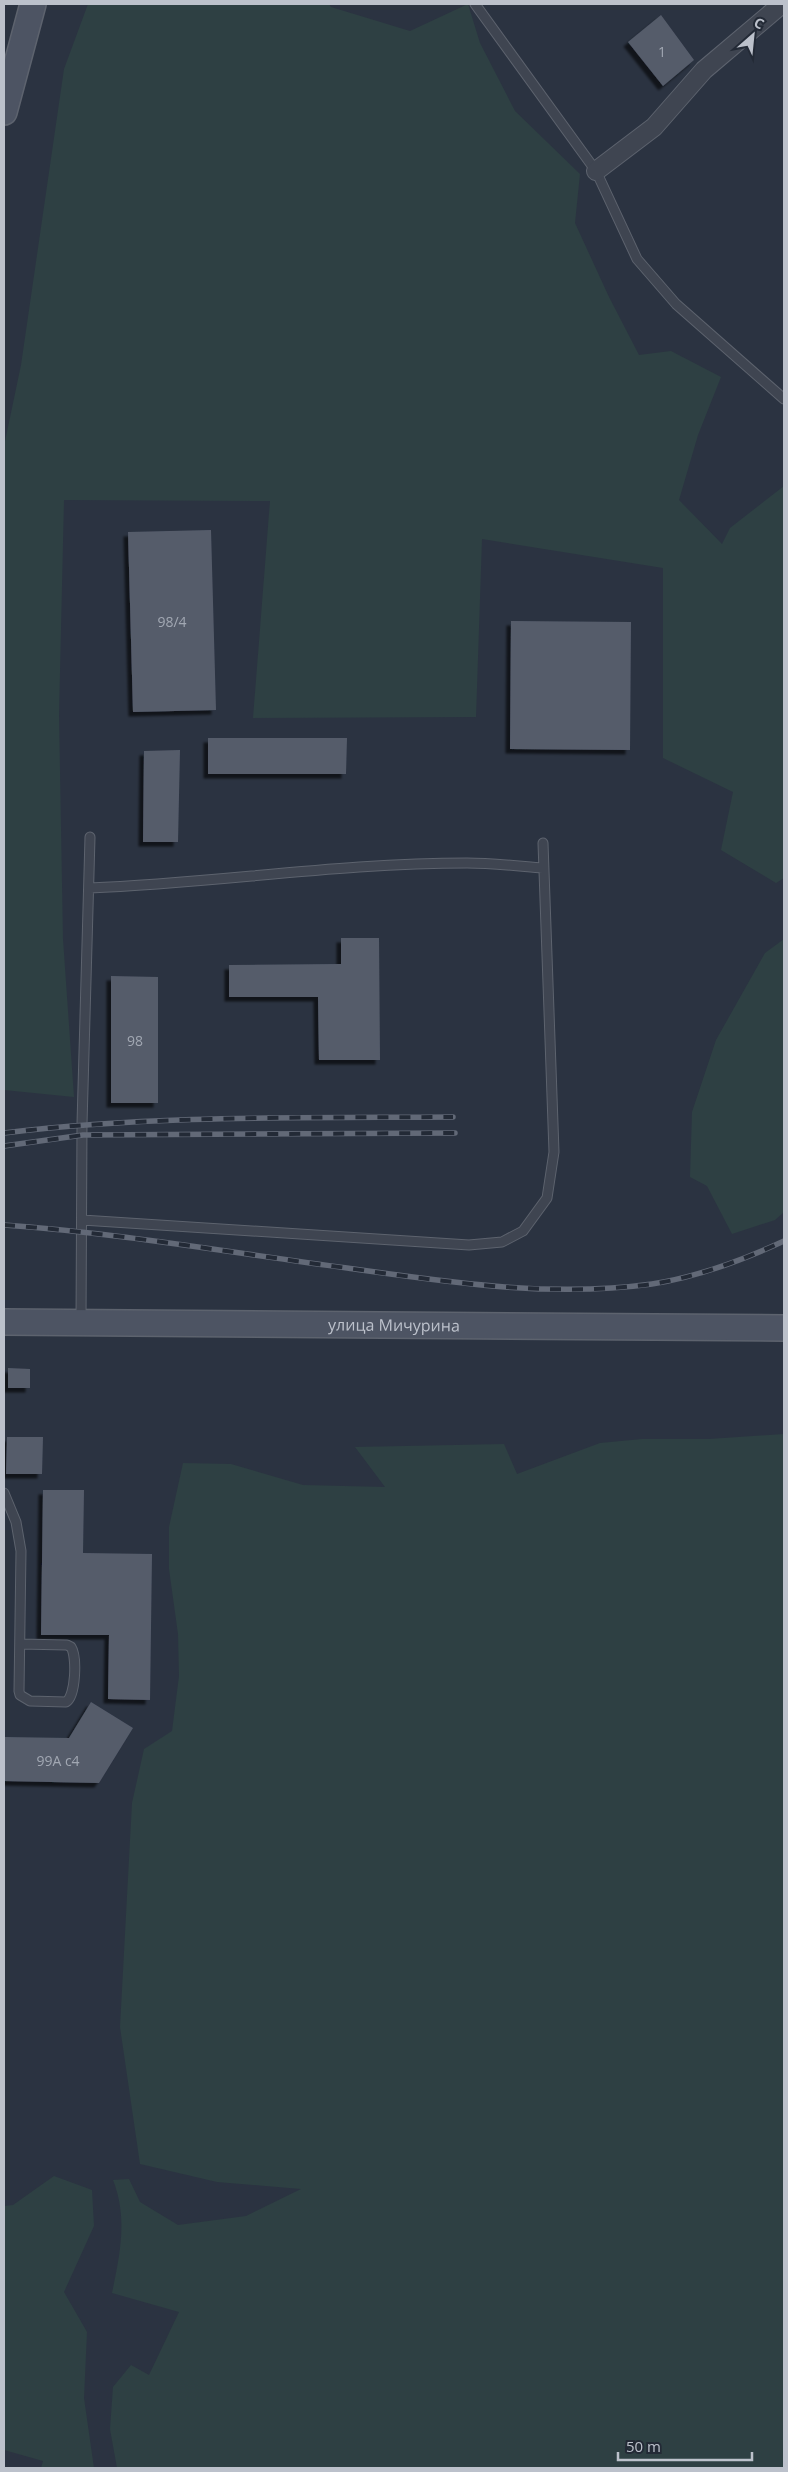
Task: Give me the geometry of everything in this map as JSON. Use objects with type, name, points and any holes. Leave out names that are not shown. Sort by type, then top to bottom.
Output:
[{"type":"street","points":[[4,112],[33,4]]},
{"type":"street","points":[[596,171],[654,127],[704,70],[782,4]]},
{"type":"street","name":"улица Мичурина","points":[[4,1322],[784,1328]]},
{"type":"lane","points":[[475,4],[596,171],[637,259],[676,304],[784,399]]},
{"type":"lane","points":[[81,1322],[82,1124],[90,837]]},
{"type":"lane","points":[[82,1220],[469,1244],[502,1242],[523,1230],[547,1198],[554,1152],[543,843]]},
{"type":"lane","points":[[90,888],[168,885],[315,870],[459,863],[543,868]]},
{"type":"lane","points":[[4,1493],[16,1522],[19,1538],[20,1691],[24,1699],[66,1702],[70,1700],[74,1692],[74,1656],[71,1647],[67,1645],[20,1644]]},
{"type":"shaded area","points":[[88,4],[329,4],[331,7],[410,31],[468,4],[480,43],[515,111],[580,174],[575,223],[609,297],[639,355],[671,351],[721,377],[698,435],[679,500],[722,544],[730,528],[784,486],[784,878],[776,883],[721,850],[733,792],[663,758],[663,568],[482,539],[476,717],[253,718],[270,501],[64,500],[59,715],[63,939],[74,1097],[4,1090],[4,446],[21,365],[64,69]]},
{"type":"shaded area","points":[[784,939],[784,1212],[775,1220],[732,1234],[707,1186],[690,1177],[692,1112],[716,1040],[765,953]]},
{"type":"shaded area","points":[[784,1434],[784,2468],[117,2468],[110,2429],[113,2387],[131,2365],[149,2375],[179,2312],[112,2293],[121,2236],[118,2194],[113,2180],[129,2179],[140,2202],[178,2225],[246,2216],[301,2189],[217,2182],[140,2164],[120,2027],[132,1803],[144,1749],[172,1731],[179,1676],[178,1634],[169,1569],[169,1527],[183,1463],[231,1464],[303,1485],[385,1487],[355,1447],[504,1444],[517,1474],[600,1443],[642,1439],[709,1439]]},
{"type":"shaded area","points":[[54,2176],[92,2190],[94,2226],[64,2292],[87,2332],[84,2398],[94,2468],[41,2468],[43,2461],[4,2450],[4,2206],[13,2205]]},
{"type":"building","points":[[661,15],[694,60],[663,86],[628,42]]},
{"type":"building","points":[[211,530],[216,710],[133,712],[128,532]]},
{"type":"building","points":[[511,621],[631,622],[630,750],[510,749]]},
{"type":"building","points":[[208,738],[347,738],[346,774],[208,774]]},
{"type":"building","points":[[180,750],[178,842],[143,842],[144,751]]},
{"type":"building","points":[[341,938],[379,938],[380,1060],[319,1060],[318,997],[229,997],[229,965],[341,964]]},
{"type":"building","points":[[111,976],[158,977],[158,1103],[111,1103]]},
{"type":"building","points":[[8,1368],[30,1369],[30,1388],[8,1388]]},
{"type":"building","points":[[7,1437],[43,1437],[42,1474],[6,1474]]},
{"type":"building","points":[[43,1490],[84,1490],[83,1553],[152,1554],[150,1700],[108,1699],[109,1635],[41,1635]]},
{"type":"building","points":[[91,1702],[133,1728],[99,1783],[4,1781],[4,1737],[69,1738]]},
{"type":"railway","points":[[4,1133],[60,1127],[172,1120],[453,1117]]},
{"type":"railway","points":[[4,1146],[83,1135],[455,1133]]},
{"type":"railway","points":[[4,1225],[133,1238],[461,1283],[537,1289],[614,1288],[669,1281],[720,1267],[784,1241]]}]
